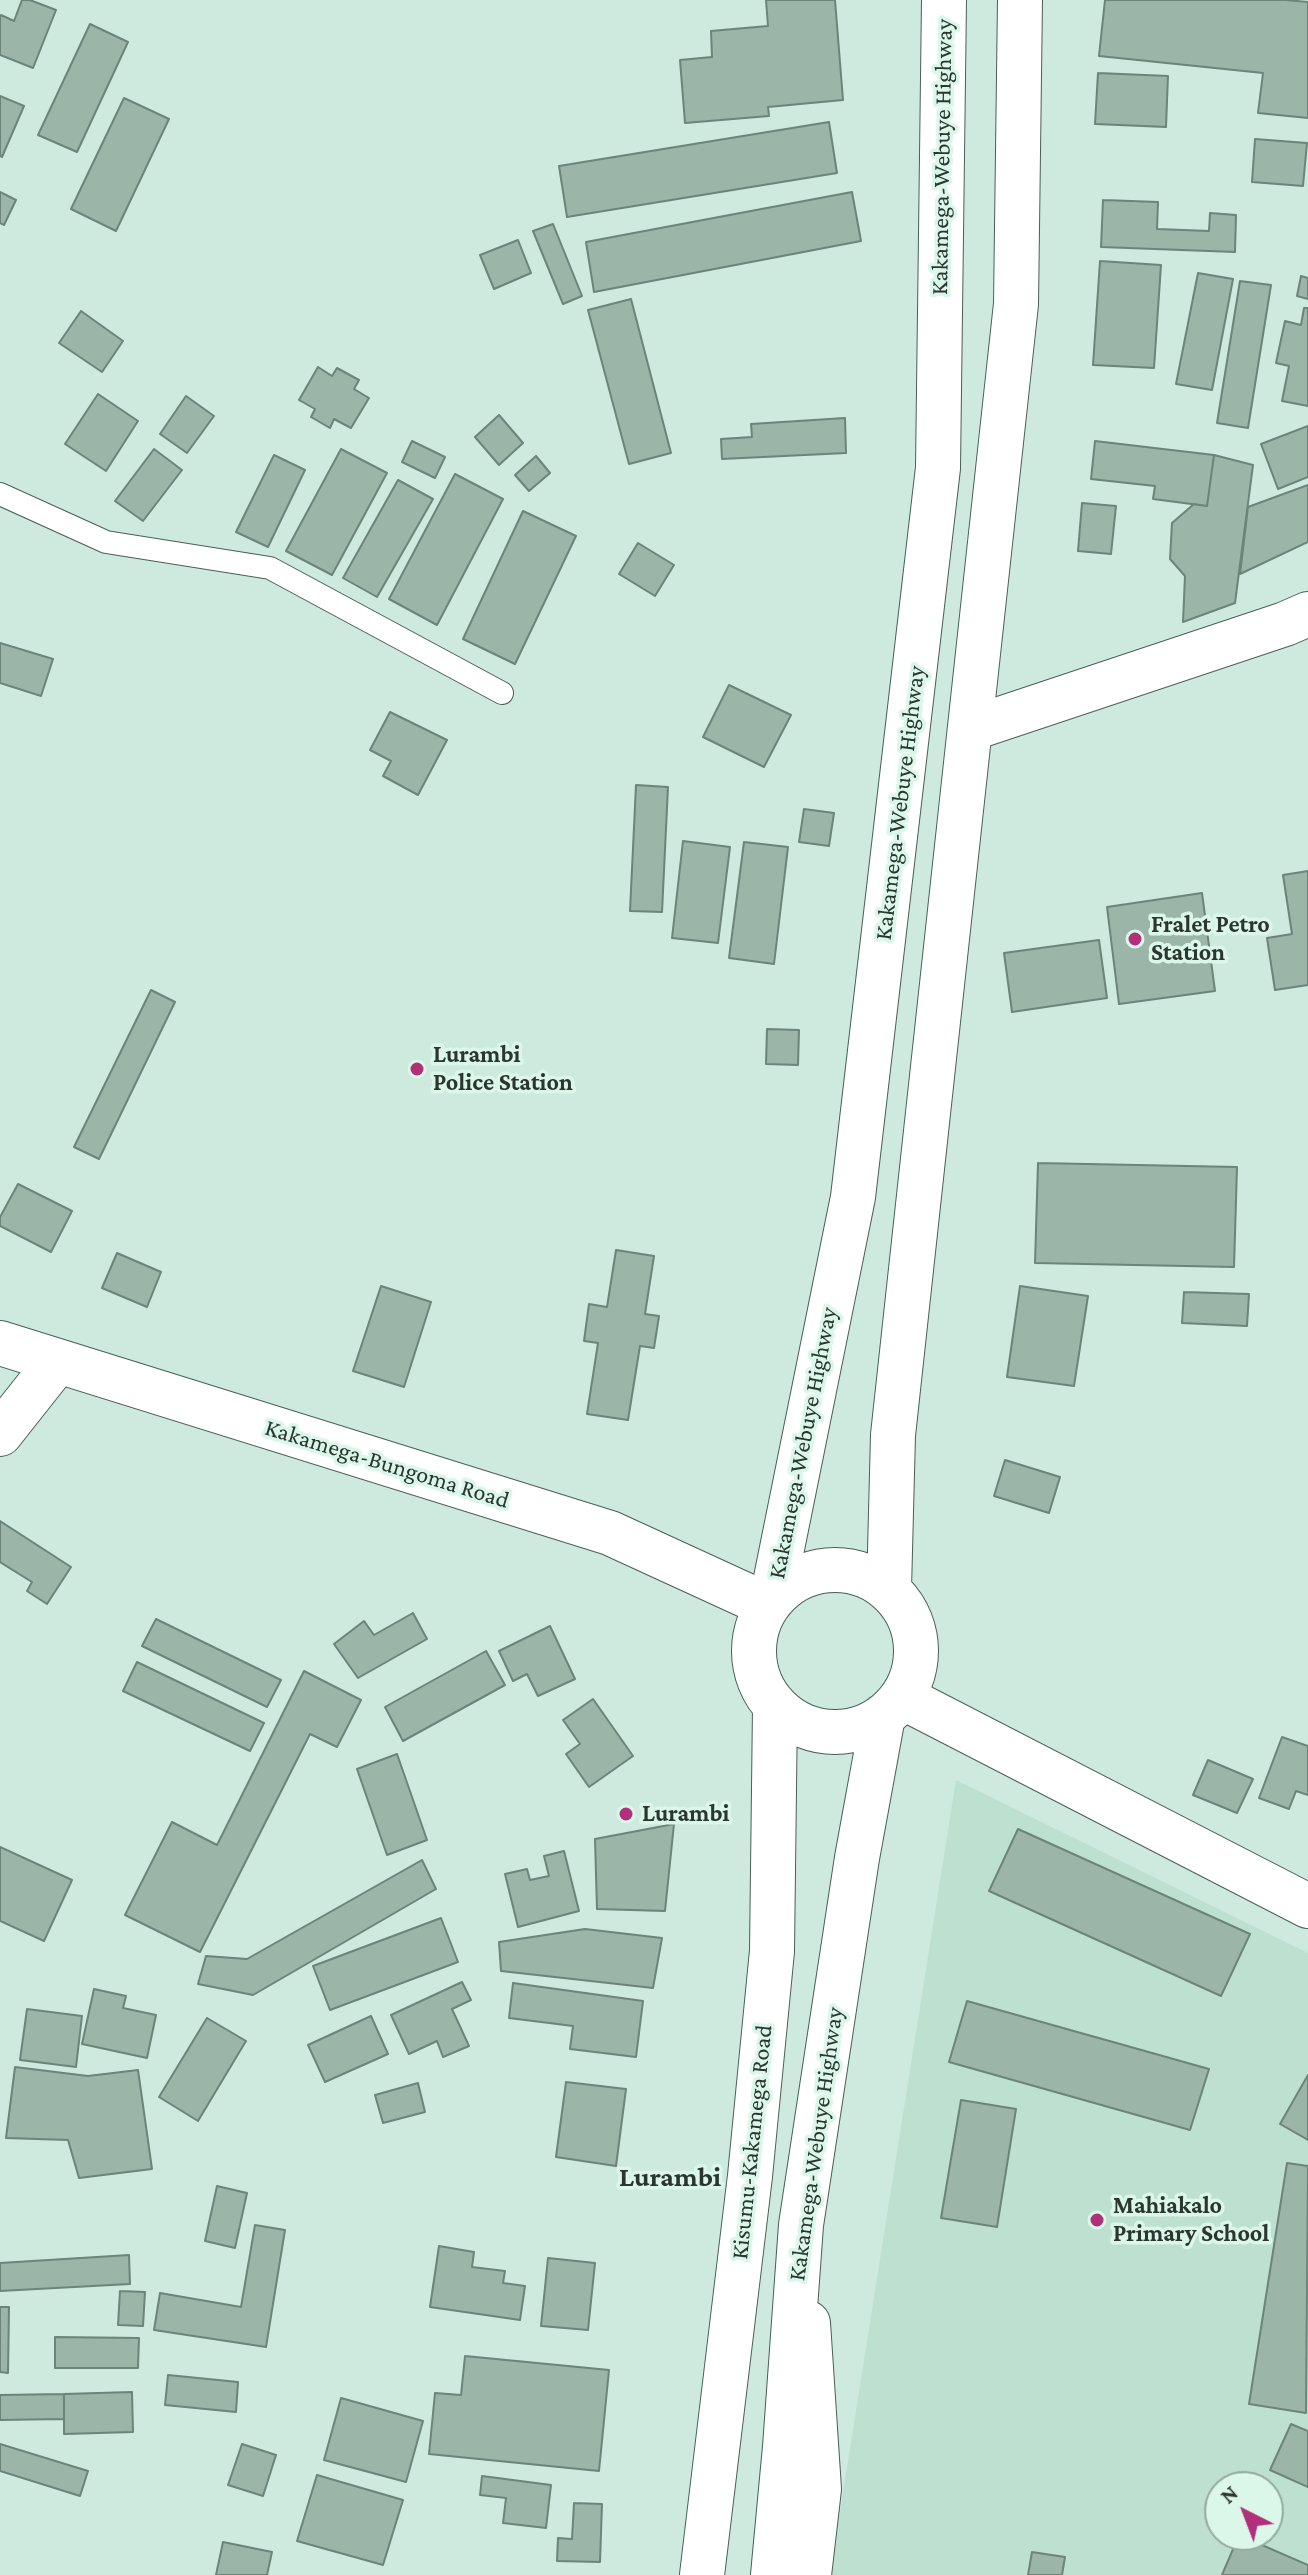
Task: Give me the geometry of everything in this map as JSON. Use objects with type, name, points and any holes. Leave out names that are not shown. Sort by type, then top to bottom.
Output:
[{"type":"main road","name":"Kakamega-Webuye Highway","points":[[769,1602],[853,1197],[938,468],[944,0]]},
{"type":"main road","points":[[889,1589],[893,1435],[1016,304],[1020,0]]},
{"type":"main road","points":[[970,729],[1308,614]]},
{"type":"main road","name":"Kakamega-Bungoma Road","points":[[0,1343],[610,1533],[769,1602]]},
{"type":"main road","points":[[0,1434],[57,1362]]},
{"type":"main road","points":[[769,1602],[792,1581],[816,1571],[842,1569],[867,1575],[889,1589],[904,1607],[914,1629],[916,1653],[913,1676],[893,1707],[1308,1906]]},
{"type":"main road","name":"Kisumu-Kakamega Road","points":[[769,1602],[755,1631],[753,1658],[759,1685],[775,1707],[794,1722],[815,1731],[840,1732],[863,1727],[893,1707]]},
{"type":"main road","name":"Kisumu-Kakamega Road","points":[[702,2575],[750,2176],[772,1951],[775,1707]]},
{"type":"main road","name":"Kakamega-Webuye Highway","points":[[773,2575],[801,2225],[857,1858],[893,1707]]},
{"type":"main road","points":[[801,2225],[819,2489],[809,2575]]},
{"type":"lane","points":[[0,494],[106,542],[270,568],[502,693]]},
{"type":"shaded area","name":"Mahiakalo Primary School","points":[[956,1780],[1308,1953],[1308,2575],[830,2575]]},
{"type":"building","points":[[22,0],[56,10],[33,68],[0,55],[0,17],[14,21]]},
{"type":"building","points":[[766,0],[835,0],[843,100],[768,107],[769,116],[685,123],[680,60],[712,57],[711,31],[768,26]]},
{"type":"building","points":[[1105,0],[1308,2],[1308,118],[1258,113],[1263,73],[1099,56]]},
{"type":"building","points":[[90,24],[128,42],[77,152],[38,135]]},
{"type":"building","points":[[1098,73],[1168,76],[1166,127],[1095,124]]},
{"type":"building","points":[[0,96],[24,106],[2,157],[0,156]]},
{"type":"building","points":[[124,98],[169,119],[116,231],[71,209]]},
{"type":"building","points":[[829,122],[837,173],[567,217],[559,166]]},
{"type":"building","points":[[1255,139],[1307,143],[1303,186],[1252,182]]},
{"type":"building","points":[[0,192],[16,200],[4,225],[0,223]]},
{"type":"building","points":[[852,192],[861,241],[594,292],[586,242]]},
{"type":"building","points":[[1103,200],[1158,202],[1157,229],[1209,231],[1210,213],[1236,215],[1235,252],[1101,247]]},
{"type":"building","points":[[553,224],[582,296],[563,304],[533,231]]},
{"type":"building","points":[[518,240],[531,273],[494,289],[480,255]]},
{"type":"building","points":[[1100,261],[1161,265],[1154,368],[1093,365]]},
{"type":"building","points":[[1198,273],[1233,279],[1212,390],[1176,384]]},
{"type":"building","points":[[1301,276],[1308,278],[1308,299],[1297,296]]},
{"type":"building","points":[[1240,281],[1271,285],[1248,428],[1217,423]]},
{"type":"building","points":[[631,299],[671,453],[629,464],[588,310]]},
{"type":"building","points":[[1304,308],[1308,308],[1308,406],[1282,401],[1289,366],[1276,363],[1285,321],[1301,325]]},
{"type":"building","points":[[81,311],[123,341],[102,372],[59,343]]},
{"type":"building","points":[[318,367],[332,376],[337,368],[359,380],[354,389],[369,398],[351,428],[334,419],[330,428],[311,417],[315,409],[299,400]]},
{"type":"building","points":[[98,394],[138,421],[106,471],[65,444]]},
{"type":"building","points":[[186,396],[214,416],[187,453],[160,434]]},
{"type":"building","points":[[499,415],[523,443],[499,465],[475,437]]},
{"type":"building","points":[[845,418],[846,453],[722,459],[721,439],[752,437],[751,424]]},
{"type":"building","points":[[1308,426],[1308,477],[1278,489],[1261,444]]},
{"type":"building","points":[[412,441],[445,457],[435,478],[402,462]]},
{"type":"building","points":[[1095,441],[1214,455],[1207,506],[1153,499],[1155,486],[1091,479]]},
{"type":"building","points":[[154,449],[182,470],[143,521],[115,501]]},
{"type":"building","points":[[341,449],[387,473],[332,575],[286,551]]},
{"type":"building","points":[[274,455],[305,470],[268,547],[236,532]]},
{"type":"building","points":[[1214,455],[1253,465],[1235,603],[1183,622],[1185,576],[1170,559],[1172,523],[1194,504],[1207,506]]},
{"type":"building","points":[[536,456],[550,473],[529,491],[515,475]]},
{"type":"building","points":[[455,474],[503,499],[437,625],[389,599]]},
{"type":"building","points":[[398,480],[433,499],[377,597],[343,578]]},
{"type":"building","points":[[1308,485],[1308,542],[1240,574],[1248,507]]},
{"type":"building","points":[[1082,503],[1116,506],[1111,554],[1078,551]]},
{"type":"building","points":[[523,511],[576,536],[515,664],[463,639]]},
{"type":"building","points":[[638,543],[674,565],[655,596],[619,574]]},
{"type":"building","points":[[0,643],[53,659],[41,696],[0,683]]},
{"type":"building","points":[[729,685],[791,715],[764,767],[703,737]]},
{"type":"building","points":[[390,712],[447,740],[418,795],[383,776],[391,761],[370,750]]},
{"type":"building","points":[[636,785],[668,787],[662,912],[630,911]]},
{"type":"building","points":[[804,809],[834,813],[829,846],[799,842]]},
{"type":"building","points":[[683,841],[730,847],[718,943],[672,938]]},
{"type":"building","points":[[744,842],[788,847],[774,964],[729,958]]},
{"type":"building","points":[[1308,871],[1308,985],[1275,990],[1267,938],[1292,934],[1283,875]]},
{"type":"building","points":[[1202,893],[1215,991],[1119,1004],[1107,907]]},
{"type":"building","points":[[1099,940],[1107,998],[1012,1012],[1004,953]]},
{"type":"building","points":[[151,990],[175,1002],[99,1159],[74,1147]]},
{"type":"building","points":[[767,1029],[799,1030],[798,1065],[766,1064]]},
{"type":"building","points":[[1038,1163],[1237,1167],[1234,1267],[1035,1263]]},
{"type":"building","points":[[18,1184],[72,1211],[51,1252],[0,1226],[0,1217]]},
{"type":"building","points":[[616,1250],[654,1256],[645,1314],[659,1316],[654,1348],[640,1346],[628,1420],[587,1414],[598,1343],[584,1341],[589,1304],[607,1307]]},
{"type":"building","points":[[117,1253],[161,1272],[147,1307],[102,1288]]},
{"type":"building","points":[[381,1286],[431,1302],[404,1387],[353,1371]]},
{"type":"building","points":[[1020,1286],[1088,1296],[1074,1386],[1007,1377]]},
{"type":"building","points":[[1184,1292],[1249,1294],[1247,1326],[1182,1323]]},
{"type":"building","points":[[1005,1460],[1060,1477],[1049,1513],[994,1496]]},
{"type":"building","points":[[0,1521],[71,1567],[47,1604],[27,1591],[32,1582],[0,1562]]},
{"type":"building","points":[[413,1613],[427,1639],[358,1678],[334,1644],[364,1621],[374,1635]]},
{"type":"building","points":[[156,1619],[281,1680],[267,1707],[142,1646]]},
{"type":"building","points":[[550,1626],[575,1679],[538,1696],[527,1674],[513,1681],[499,1651]]},
{"type":"building","points":[[486,1651],[505,1685],[403,1741],[385,1707]]},
{"type":"building","points":[[137,1662],[264,1723],[250,1751],[123,1691]]},
{"type":"building","points":[[304,1671],[361,1700],[337,1747],[310,1734],[200,1952],[125,1915],[172,1822],[217,1845]]},
{"type":"building","points":[[593,1699],[633,1756],[589,1787],[566,1754],[580,1744],[563,1720]]},
{"type":"building","points":[[1282,1737],[1308,1746],[1308,1795],[1296,1791],[1289,1809],[1259,1798]]},
{"type":"building","points":[[397,1754],[427,1840],[387,1855],[357,1769]]},
{"type":"building","points":[[1208,1760],[1253,1779],[1237,1813],[1193,1795]]},
{"type":"building","points":[[674,1824],[665,1911],[597,1909],[595,1839]]},
{"type":"building","points":[[1018,1829],[1250,1934],[1221,1996],[989,1891]]},
{"type":"building","points":[[0,1847],[72,1880],[44,1941],[0,1921]]},
{"type":"building","points":[[564,1851],[579,1911],[518,1927],[505,1874],[527,1869],[530,1880],[549,1876],[544,1856]]},
{"type":"building","points":[[422,1860],[436,1889],[253,1995],[198,1984],[206,1956],[247,1959]]},
{"type":"building","points":[[441,1918],[458,1962],[330,2010],[313,1966]]},
{"type":"building","points":[[585,1929],[662,1938],[653,1988],[501,1971],[499,1942]]},
{"type":"building","points":[[462,1982],[471,2000],[452,2009],[469,2046],[443,2057],[437,2041],[409,2054],[391,2015]]},
{"type":"building","points":[[513,1983],[643,2001],[636,2057],[570,2049],[573,2026],[509,2018]]},
{"type":"building","points":[[94,1989],[126,1996],[123,2008],[156,2015],[147,2058],[82,2044]]},
{"type":"building","points":[[967,2001],[1209,2069],[1190,2130],[949,2062]]},
{"type":"building","points":[[27,2009],[82,2016],[76,2067],[20,2060]]},
{"type":"building","points":[[371,2016],[388,2054],[325,2082],[308,2045]]},
{"type":"building","points":[[207,2018],[246,2041],[198,2121],[159,2097]]},
{"type":"building","points":[[15,2067],[88,2076],[138,2070],[152,2169],[79,2178],[68,2140],[6,2138]]},
{"type":"building","points":[[1308,2075],[1308,2140],[1280,2124]]},
{"type":"building","points":[[566,2082],[626,2089],[616,2166],[556,2157]]},
{"type":"building","points":[[418,2083],[425,2112],[383,2123],[375,2095]]},
{"type":"building","points":[[961,2100],[1016,2109],[997,2227],[941,2218]]},
{"type":"building","points":[[1287,2163],[1308,2166],[1306,2413],[1249,2404]]},
{"type":"building","points":[[217,2186],[247,2193],[235,2248],[205,2241]]},
{"type":"building","points":[[255,2225],[285,2230],[266,2347],[154,2330],[160,2293],[241,2307]]},
{"type":"building","points":[[439,2246],[474,2252],[472,2267],[505,2271],[503,2283],[525,2286],[520,2320],[430,2307]]},
{"type":"building","points":[[129,2255],[130,2284],[0,2291],[0,2263]]},
{"type":"building","points":[[548,2258],[595,2263],[588,2330],[541,2326]]},
{"type":"building","points":[[120,2291],[145,2292],[143,2326],[118,2325]]},
{"type":"building","points":[[0,2307],[9,2307],[8,2373],[0,2372]]},
{"type":"building","points":[[55,2337],[139,2338],[138,2368],[55,2368]]},
{"type":"building","points":[[465,2356],[609,2370],[599,2471],[429,2454],[435,2393],[461,2395]]},
{"type":"building","points":[[168,2375],[238,2382],[236,2412],[165,2405]]},
{"type":"building","points":[[132,2392],[133,2432],[64,2434],[64,2394]]},
{"type":"building","points":[[64,2394],[64,2419],[0,2420],[0,2395]]},
{"type":"building","points":[[341,2398],[423,2421],[406,2482],[324,2460]]},
{"type":"building","points":[[1291,2424],[1308,2431],[1308,2487],[1284,2476],[1284,2471],[1270,2470]]},
{"type":"building","points":[[0,2444],[88,2471],[80,2496],[0,2471]]},
{"type":"building","points":[[242,2444],[276,2455],[263,2496],[228,2485]]},
{"type":"building","points":[[317,2475],[403,2500],[383,2565],[297,2541]]},
{"type":"building","points":[[482,2476],[551,2485],[546,2528],[503,2523],[506,2498],[480,2495]]},
{"type":"building","points":[[574,2503],[602,2504],[600,2562],[557,2561],[558,2538],[572,2539]]},
{"type":"building","points":[[223,2542],[272,2552],[267,2575],[216,2575]]},
{"type":"building","points":[[1232,2551],[1276,2551],[1308,2565],[1308,2575],[1222,2575]]},
{"type":"building","points":[[1032,2552],[1065,2557],[1062,2575],[1028,2575]]},
{"type":"place","name":"Fralet Petro Station","points":[[1135,939]]},
{"type":"place","name":"Lurambi Police Station","points":[[417,1069]]},
{"type":"place","name":"Lurambi","points":[[626,1814]]},
{"type":"place","name":"Mahiakalo Primary School","points":[[1097,2220]]},
{"type":"district","name":"Lurambi","points":[[670,2177]]}]
